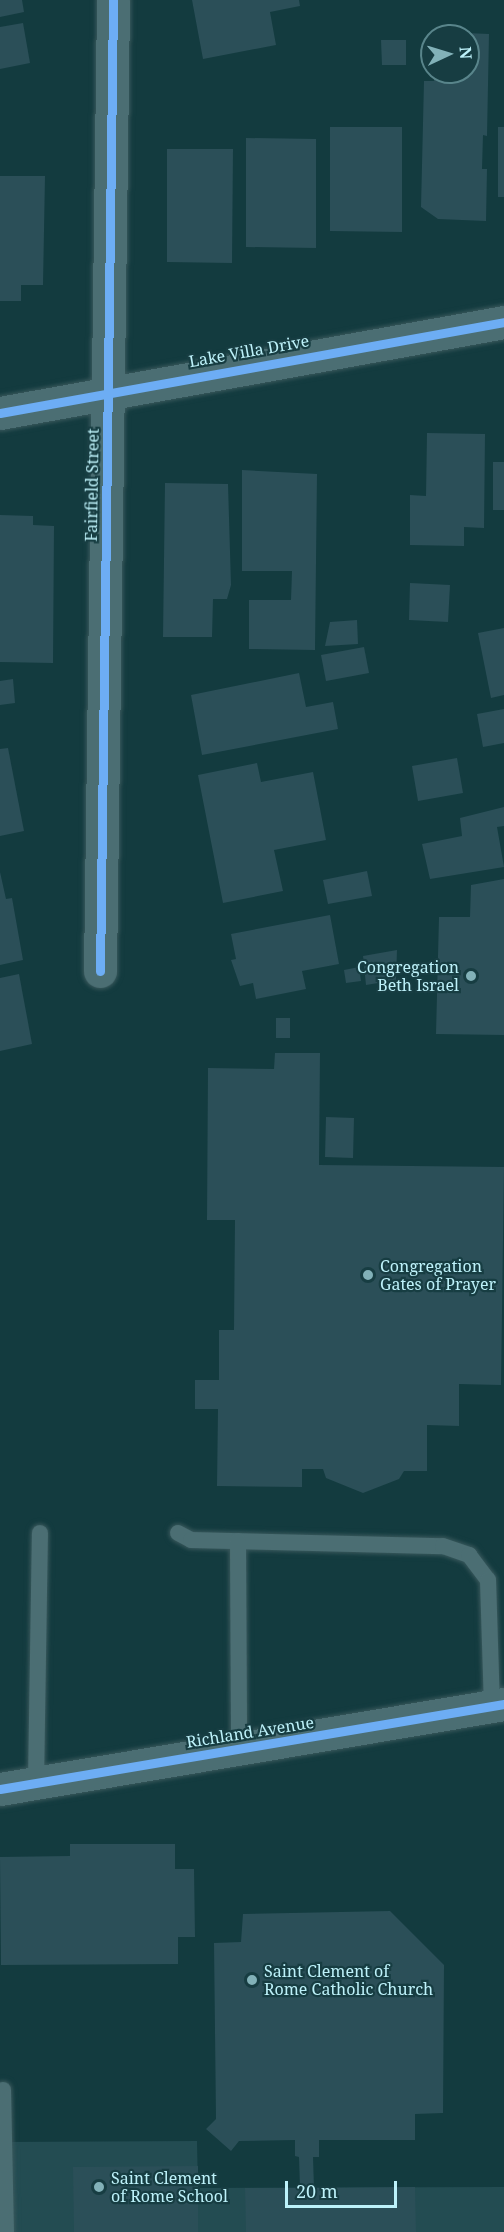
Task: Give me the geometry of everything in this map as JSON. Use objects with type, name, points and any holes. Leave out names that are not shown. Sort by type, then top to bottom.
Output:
[{"type":"street","name":"Fairfield Street","points":[[100,970],[113,0]]},
{"type":"street","name":"Lake Villa Drive","points":[[0,413],[108,391],[504,322]]},
{"type":"street","name":"Richland Avenue","points":[[0,1789],[498,1705]]},
{"type":"lane","points":[[36,1782],[40,1533]]},
{"type":"lane","points":[[178,1533],[191,1540],[443,1546],[469,1555],[488,1580],[498,1705]]},
{"type":"lane","points":[[238,1541],[239,1749]]},
{"type":"lane","points":[[3,2090],[6,2232]]},
{"type":"shaded area","name":"Saint Clement of Rome School","points":[[197,2141],[198,2188],[504,2187],[504,2232],[0,2232],[0,2142]]},
{"type":"building","points":[[0,0],[22,0],[24,12],[0,17]]},
{"type":"building","points":[[192,0],[299,0],[300,6],[270,12],[276,45],[203,59]]},
{"type":"building","points":[[23,23],[30,63],[0,69],[0,27]]},
{"type":"building","points":[[480,34],[489,34],[487,136],[483,135],[482,169],[487,169],[486,221],[438,219],[421,207],[424,84],[480,84]]},
{"type":"building","points":[[381,40],[406,40],[406,65],[382,65]]},
{"type":"building","points":[[330,127],[402,127],[402,232],[330,231]]},
{"type":"building","points":[[498,127],[504,127],[504,197],[498,197]]},
{"type":"building","points":[[246,138],[316,139],[316,248],[246,247]]},
{"type":"building","points":[[167,149],[233,149],[232,263],[167,262]]},
{"type":"building","points":[[0,176],[45,176],[43,285],[21,285],[21,301],[0,301]]},
{"type":"building","points":[[427,433],[485,434],[484,528],[464,527],[464,546],[410,545],[410,495],[426,496]]},
{"type":"building","points":[[493,462],[504,462],[504,510],[493,510]]},
{"type":"building","points":[[242,470],[317,474],[315,650],[249,649],[249,600],[291,600],[292,571],[242,571]]},
{"type":"building","points":[[165,483],[228,484],[231,585],[227,599],[213,599],[212,637],[163,637]]},
{"type":"building","points":[[0,515],[33,516],[33,525],[54,526],[53,663],[0,662]]},
{"type":"building","points":[[410,583],[450,585],[448,622],[409,620]]},
{"type":"building","points":[[357,620],[358,644],[325,646],[330,622]]},
{"type":"building","points":[[504,628],[504,695],[491,698],[478,633]]},
{"type":"building","points":[[364,647],[369,673],[326,681],[321,655]]},
{"type":"building","points":[[299,673],[306,707],[333,702],[338,729],[202,755],[191,695]]},
{"type":"building","points":[[13,679],[15,703],[0,705],[0,681]]},
{"type":"building","points":[[504,709],[504,743],[483,747],[477,714]]},
{"type":"building","points":[[8,748],[24,831],[0,836],[0,749]]},
{"type":"building","points":[[457,758],[463,793],[418,801],[412,766]]},
{"type":"building","points":[[257,763],[261,782],[313,772],[326,840],[274,850],[283,891],[223,903],[198,775]]},
{"type":"building","points":[[504,807],[504,826],[497,827],[504,867],[430,879],[422,844],[462,836],[460,818]]},
{"type":"building","points":[[367,871],[372,896],[328,904],[323,880]]},
{"type":"building","points":[[0,872],[6,899],[12,898],[23,960],[0,965]]},
{"type":"building","name":"Congregation Beth Israel","points":[[504,879],[504,1035],[436,1034],[439,917],[470,917],[471,885]]},
{"type":"building","points":[[330,915],[339,964],[302,971],[306,989],[256,999],[253,983],[240,986],[231,960],[236,959],[231,934]]},
{"type":"building","points":[[397,950],[396,980],[366,985],[363,956]]},
{"type":"building","points":[[359,967],[361,981],[346,983],[344,970]]},
{"type":"building","points":[[19,974],[32,1044],[0,1051],[0,978]]},
{"type":"building","points":[[276,1018],[290,1018],[290,1038],[276,1038]]},
{"type":"building","name":"Congregation Gates of Prayer","points":[[275,1053],[320,1053],[319,1165],[504,1167],[501,1385],[459,1384],[459,1426],[427,1425],[427,1471],[404,1471],[399,1479],[363,1493],[326,1478],[323,1469],[302,1469],[302,1487],[217,1486],[218,1409],[195,1409],[195,1380],[219,1380],[219,1330],[234,1330],[235,1220],[207,1220],[208,1068],[274,1069]]},
{"type":"building","points":[[326,1117],[354,1118],[353,1158],[325,1157]]},
{"type":"building","points":[[70,1844],[175,1844],[175,1869],[194,1869],[195,1937],[178,1937],[178,1964],[1,1965],[0,1857],[70,1856]]},
{"type":"building","points":[[390,1911],[444,1965],[443,2113],[415,2114],[415,2140],[319,2140],[319,2157],[313,2157],[314,2188],[415,2187],[416,2232],[246,2232],[245,2188],[300,2188],[299,2157],[295,2156],[295,2140],[239,2141],[231,2151],[206,2129],[216,2119],[214,1943],[241,1942],[243,1914]]},
{"type":"building","points":[[198,2166],[198,2232],[74,2232],[73,2167]]},
{"type":"cycle path","points":[[100,971],[113,0]]},
{"type":"cycle path","points":[[0,413],[504,322]]},
{"type":"cycle path","points":[[0,1789],[504,1704]]},
{"type":"place","name":"Congregation Beth Israel","points":[[471,976]]},
{"type":"place","name":"Congregation Gates of Prayer","points":[[368,1275]]},
{"type":"place","name":"Saint Clement of Rome Catholic Church","points":[[252,1980]]},
{"type":"place","name":"Saint Clement of Rome School","points":[[99,2187]]}]
